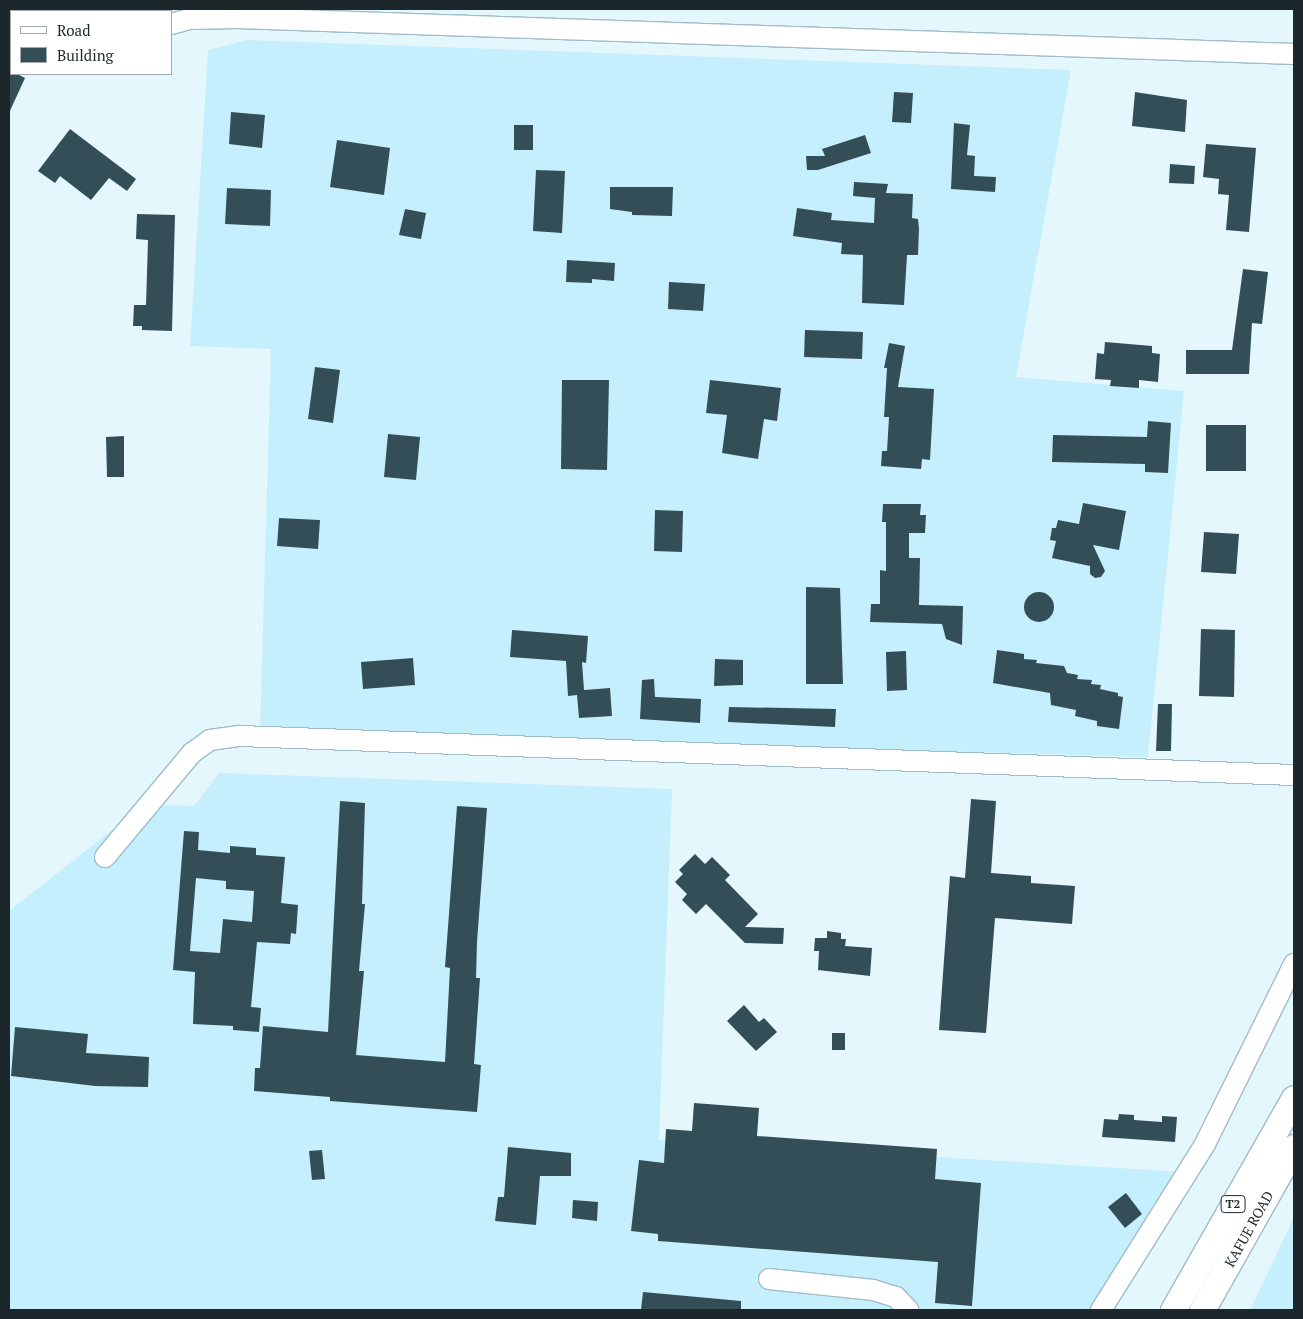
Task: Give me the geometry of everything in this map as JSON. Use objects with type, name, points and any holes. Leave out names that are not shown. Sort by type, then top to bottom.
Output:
[{"type":"main road","name":"KAFUE ROAD","points":[[1172,1310],[1294,1098]]},
{"type":"main road","name":"KAFUE ROAD","points":[[1202,1310],[1294,1147]]},
{"type":"street","points":[[172,24],[190,19],[237,18],[1294,54]]},
{"type":"street","points":[[105,857],[192,753],[210,740],[240,736],[1294,775]]},
{"type":"street","points":[[1101,1310],[1205,1144],[1294,964]]},
{"type":"street","points":[[769,1279],[873,1290],[896,1297],[908,1310]]},
{"type":"shaded area","points":[[247,40],[1071,70],[1016,377],[1184,391],[1148,757],[260,732],[271,349],[190,346],[208,50]]},
{"type":"shaded area","points":[[219,773],[672,789],[659,1140],[1200,1173],[1099,1310],[9,1310],[9,911],[144,805],[194,806]]},
{"type":"shaded area","points":[[1294,1217],[1294,1310],[1250,1310]]},
{"type":"building","points":[[9,70],[10,75],[19,75],[25,78],[9,113]]},
{"type":"building","points":[[894,92],[913,93],[911,123],[892,122]]},
{"type":"building","points":[[1135,92],[1187,100],[1185,132],[1132,126]]},
{"type":"building","points":[[231,112],[265,115],[262,148],[229,144]]},
{"type":"building","points":[[954,123],[970,125],[967,155],[975,156],[974,176],[996,177],[995,192],[951,189]]},
{"type":"building","points":[[514,125],[533,125],[533,150],[514,150]]},
{"type":"building","points":[[70,129],[136,179],[127,191],[109,178],[91,200],[60,176],[55,183],[38,171]]},
{"type":"building","points":[[865,135],[871,153],[818,170],[807,170],[806,156],[825,156],[822,149]]},
{"type":"building","points":[[337,140],[390,148],[384,195],[330,187]]},
{"type":"building","points":[[1206,144],[1256,148],[1249,232],[1226,230],[1229,195],[1218,194],[1219,179],[1203,177]]},
{"type":"building","points":[[1170,164],[1195,166],[1194,184],[1169,183]]},
{"type":"building","points":[[536,170],[565,171],[562,233],[533,231]]},
{"type":"building","points":[[854,182],[888,184],[886,193],[913,194],[912,218],[918,219],[919,229],[918,255],[907,255],[904,305],[862,303],[863,255],[841,254],[842,243],[793,236],[797,208],[832,213],[831,220],[874,223],[875,198],[853,196]]},
{"type":"building","points":[[610,187],[673,187],[672,216],[632,215],[632,212],[610,209]]},
{"type":"building","points":[[227,188],[271,190],[270,226],[225,224]]},
{"type":"building","points":[[405,209],[426,213],[421,239],[399,235]]},
{"type":"building","points":[[137,214],[175,215],[172,331],[142,330],[142,326],[133,326],[134,305],[146,305],[148,240],[136,239]]},
{"type":"building","points":[[567,260],[615,263],[614,281],[592,279],[592,283],[566,282]]},
{"type":"building","points":[[1243,269],[1268,272],[1262,324],[1252,323],[1249,374],[1186,374],[1186,350],[1232,350]]},
{"type":"building","points":[[669,282],[705,284],[703,311],[668,309]]},
{"type":"building","points":[[805,330],[863,332],[862,359],[804,357]]},
{"type":"building","points":[[1105,342],[1152,346],[1152,353],[1160,354],[1158,382],[1139,380],[1139,388],[1110,386],[1111,380],[1095,379],[1097,353],[1104,354]]},
{"type":"building","points":[[889,343],[905,346],[898,387],[934,389],[930,460],[922,459],[921,469],[881,466],[882,451],[887,451],[889,417],[884,417],[887,368],[884,368]]},
{"type":"building","points":[[315,367],[340,370],[333,423],[308,419]]},
{"type":"building","points":[[562,380],[609,380],[607,470],[561,469]]},
{"type":"building","points":[[710,380],[781,388],[777,421],[764,419],[758,459],[722,453],[727,415],[706,413]]},
{"type":"building","points":[[1148,421],[1171,423],[1168,473],[1145,472],[1145,464],[1052,462],[1053,435],[1147,437]]},
{"type":"building","points":[[1206,425],[1246,425],[1246,471],[1206,471]]},
{"type":"building","points":[[388,434],[420,437],[416,480],[384,477]]},
{"type":"building","points":[[124,436],[124,477],[107,477],[106,437]]},
{"type":"building","points":[[1083,503],[1126,511],[1119,550],[1093,545],[1105,571],[1101,577],[1095,578],[1090,574],[1090,566],[1052,558],[1056,541],[1050,540],[1052,528],[1056,528],[1058,520],[1079,524]]},
{"type":"building","points":[[883,504],[921,504],[920,515],[926,515],[925,533],[909,533],[909,558],[920,558],[919,605],[963,606],[962,645],[946,639],[942,624],[870,622],[871,604],[880,604],[880,570],[886,571],[886,522],[882,522]]},
{"type":"building","points":[[655,510],[683,511],[682,552],[654,551]]},
{"type":"building","points":[[279,518],[320,520],[318,549],[277,546]]},
{"type":"building","points":[[1204,532],[1239,534],[1236,574],[1201,572]]},
{"type":"building","points":[[806,587],[840,588],[843,684],[806,684]]},
{"type":"building","points":[[1039,592],[1045,593],[1053,601],[1053,613],[1045,621],[1039,622],[1033,621],[1025,613],[1024,607],[1025,601],[1033,593]]},
{"type":"building","points":[[1201,629],[1235,630],[1234,697],[1199,696]]},
{"type":"building","points":[[512,630],[588,636],[586,663],[582,662],[584,690],[610,688],[612,716],[579,718],[577,695],[568,696],[566,661],[510,657]]},
{"type":"building","points":[[997,650],[1024,654],[1024,659],[1037,660],[1036,663],[1064,666],[1067,673],[1078,675],[1077,679],[1092,680],[1091,684],[1101,685],[1100,689],[1118,693],[1118,696],[1123,697],[1119,729],[1097,726],[1097,721],[1075,716],[1076,710],[1051,705],[1050,693],[993,683]]},
{"type":"building","points":[[906,651],[907,690],[887,691],[886,652]]},
{"type":"building","points":[[413,658],[415,685],[363,689],[361,662]]},
{"type":"building","points":[[715,659],[743,660],[743,685],[714,686]]},
{"type":"building","points":[[654,679],[655,697],[701,699],[700,723],[640,719],[642,680]]},
{"type":"building","points":[[1158,704],[1172,704],[1171,751],[1156,751]]},
{"type":"building","points":[[729,707],[836,709],[835,727],[728,722]]},
{"type":"building","points":[[971,799],[996,801],[991,873],[1031,876],[1031,883],[1075,886],[1072,924],[995,918],[986,1033],[939,1030],[950,876],[965,878]]},
{"type":"building","points":[[340,801],[365,803],[362,904],[365,904],[359,971],[364,971],[356,1055],[445,1062],[450,968],[445,967],[457,806],[487,808],[477,942],[476,978],[480,978],[474,1064],[481,1065],[477,1112],[330,1101],[330,1097],[254,1091],[255,1068],[260,1068],[263,1026],[328,1032]]},
{"type":"building","points":[[184,831],[199,832],[198,850],[230,853],[230,846],[256,848],[256,855],[285,857],[281,903],[298,905],[296,934],[291,933],[290,944],[257,942],[251,1007],[261,1008],[259,1032],[233,1030],[233,1026],[193,1024],[195,972],[173,970]],"holes":[[[196,878],[226,881],[226,889],[254,891],[252,922],[223,919],[220,953],[190,951]]]},
{"type":"building","points":[[695,854],[705,864],[712,857],[730,875],[725,880],[758,914],[745,927],[784,928],[783,944],[745,943],[706,904],[696,914],[682,900],[687,894],[675,882],[683,874],[679,870]]},
{"type":"building","points":[[827,931],[841,933],[841,939],[846,939],[845,946],[872,948],[870,976],[818,970],[819,951],[814,951],[815,938],[827,938]]},
{"type":"building","points":[[744,1005],[759,1022],[764,1018],[777,1032],[756,1051],[727,1021]]},
{"type":"building","points":[[15,1027],[88,1034],[86,1053],[149,1057],[148,1087],[95,1086],[11,1076]]},
{"type":"building","points":[[832,1033],[845,1033],[845,1050],[832,1050]]},
{"type":"building","points":[[694,1103],[759,1108],[757,1136],[937,1149],[935,1179],[981,1183],[972,1306],[935,1303],[938,1262],[658,1241],[658,1234],[631,1231],[639,1160],[664,1163],[666,1129],[692,1131]]},
{"type":"building","points":[[1119,1114],[1134,1115],[1134,1120],[1162,1122],[1162,1116],[1177,1117],[1175,1142],[1102,1137],[1104,1119],[1118,1120]]},
{"type":"building","points":[[508,1147],[571,1153],[571,1176],[540,1176],[536,1225],[495,1221],[498,1197],[504,1197]]},
{"type":"building","points":[[322,1150],[325,1179],[312,1180],[309,1151]]},
{"type":"building","points":[[1126,1193],[1142,1214],[1125,1228],[1108,1207]]},
{"type":"building","points":[[573,1200],[598,1202],[597,1221],[572,1218]]},
{"type":"building","points":[[643,1292],[741,1301],[741,1310],[641,1310]]}]
